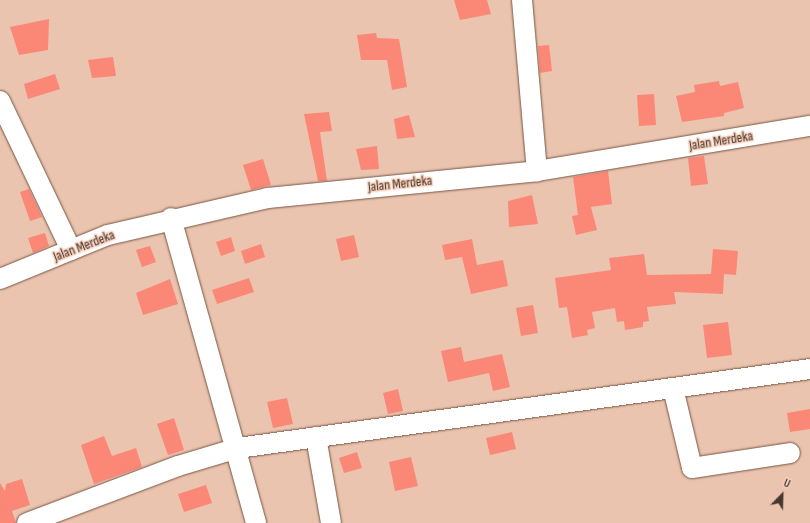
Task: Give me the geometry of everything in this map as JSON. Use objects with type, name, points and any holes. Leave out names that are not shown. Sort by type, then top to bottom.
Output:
[{"type":"street","points":[[522,0],[537,171]]},
{"type":"street","points":[[0,102],[8,140],[71,250]]},
{"type":"street","name":"Jalan Merdeka","points":[[0,279],[108,235],[171,218],[268,198],[537,171],[810,126]]},
{"type":"street","points":[[171,218],[238,448],[256,523]]},
{"type":"street","points":[[27,523],[178,466],[238,448],[810,369]]},
{"type":"street","points":[[674,388],[692,468],[790,453]]},
{"type":"street","points":[[316,437],[331,523]]},
{"type":"building","points":[[454,0],[487,0],[491,14],[460,20]]},
{"type":"building","points":[[49,19],[48,50],[19,55],[10,27]]},
{"type":"building","points":[[376,33],[377,38],[399,39],[407,87],[392,90],[387,60],[361,60],[357,35]]},
{"type":"building","points":[[549,45],[552,71],[540,73],[538,46]]},
{"type":"building","points":[[113,57],[116,76],[92,78],[88,60]]},
{"type":"building","points":[[55,74],[60,89],[28,99],[24,84]]},
{"type":"building","points":[[719,81],[720,86],[738,82],[744,108],[724,113],[724,116],[682,122],[676,96],[695,92],[694,85]]},
{"type":"building","points":[[654,94],[656,125],[639,126],[637,95]]},
{"type":"building","points":[[329,112],[332,131],[320,132],[327,181],[318,181],[304,114]]},
{"type":"building","points":[[409,115],[415,137],[397,139],[394,119]]},
{"type":"building","points":[[377,146],[379,169],[361,170],[356,149]]},
{"type":"building","points":[[704,156],[708,184],[691,186],[688,158]]},
{"type":"building","points":[[263,159],[271,185],[251,190],[243,165]]},
{"type":"building","points":[[608,171],[612,204],[591,207],[597,230],[576,235],[572,216],[578,215],[573,177]]},
{"type":"building","points":[[29,189],[42,217],[30,221],[20,192]]},
{"type":"building","points":[[532,195],[538,224],[509,227],[508,201]]},
{"type":"building","points":[[45,233],[49,246],[33,253],[28,238]]},
{"type":"building","points":[[354,235],[359,257],[341,261],[336,239]]},
{"type":"building","points":[[231,237],[235,251],[221,256],[216,242]]},
{"type":"building","points":[[472,239],[477,265],[503,260],[508,286],[471,294],[462,257],[445,260],[442,245]]},
{"type":"building","points":[[261,244],[265,257],[245,264],[241,251]]},
{"type":"building","points":[[150,246],[156,262],[142,267],[136,250]]},
{"type":"building","points":[[713,249],[738,251],[736,275],[724,274],[723,294],[674,292],[676,304],[647,307],[649,321],[643,322],[643,327],[625,330],[624,321],[617,322],[615,308],[592,312],[595,328],[587,330],[588,335],[572,338],[567,307],[559,308],[555,278],[611,270],[609,258],[644,254],[647,275],[711,274]]},
{"type":"building","points":[[249,278],[254,292],[217,304],[212,290]]},
{"type":"building","points":[[170,279],[178,304],[143,315],[136,293]]},
{"type":"building","points":[[533,305],[538,333],[521,336],[516,308]]},
{"type":"building","points":[[728,322],[732,355],[707,358],[703,325]]},
{"type":"building","points":[[461,347],[464,362],[502,354],[510,387],[493,391],[489,373],[448,382],[441,351]]},
{"type":"building","points":[[398,389],[403,411],[388,414],[383,393]]},
{"type":"building","points":[[287,398],[293,424],[273,428],[267,402]]},
{"type":"building","points":[[810,409],[810,429],[790,432],[787,413]]},
{"type":"building","points":[[174,418],[184,450],[168,455],[157,424]]},
{"type":"building","points":[[512,432],[516,449],[490,455],[486,438]]},
{"type":"building","points":[[104,436],[112,456],[136,448],[142,467],[94,484],[81,445]]},
{"type":"building","points":[[357,452],[362,468],[344,473],[339,458]]},
{"type":"building","points":[[411,457],[418,486],[395,491],[389,462]]},
{"type":"building","points":[[22,479],[30,505],[12,511],[16,523],[0,523],[0,483],[5,491],[6,484]]},
{"type":"building","points":[[206,485],[212,503],[184,512],[178,494]]}]
